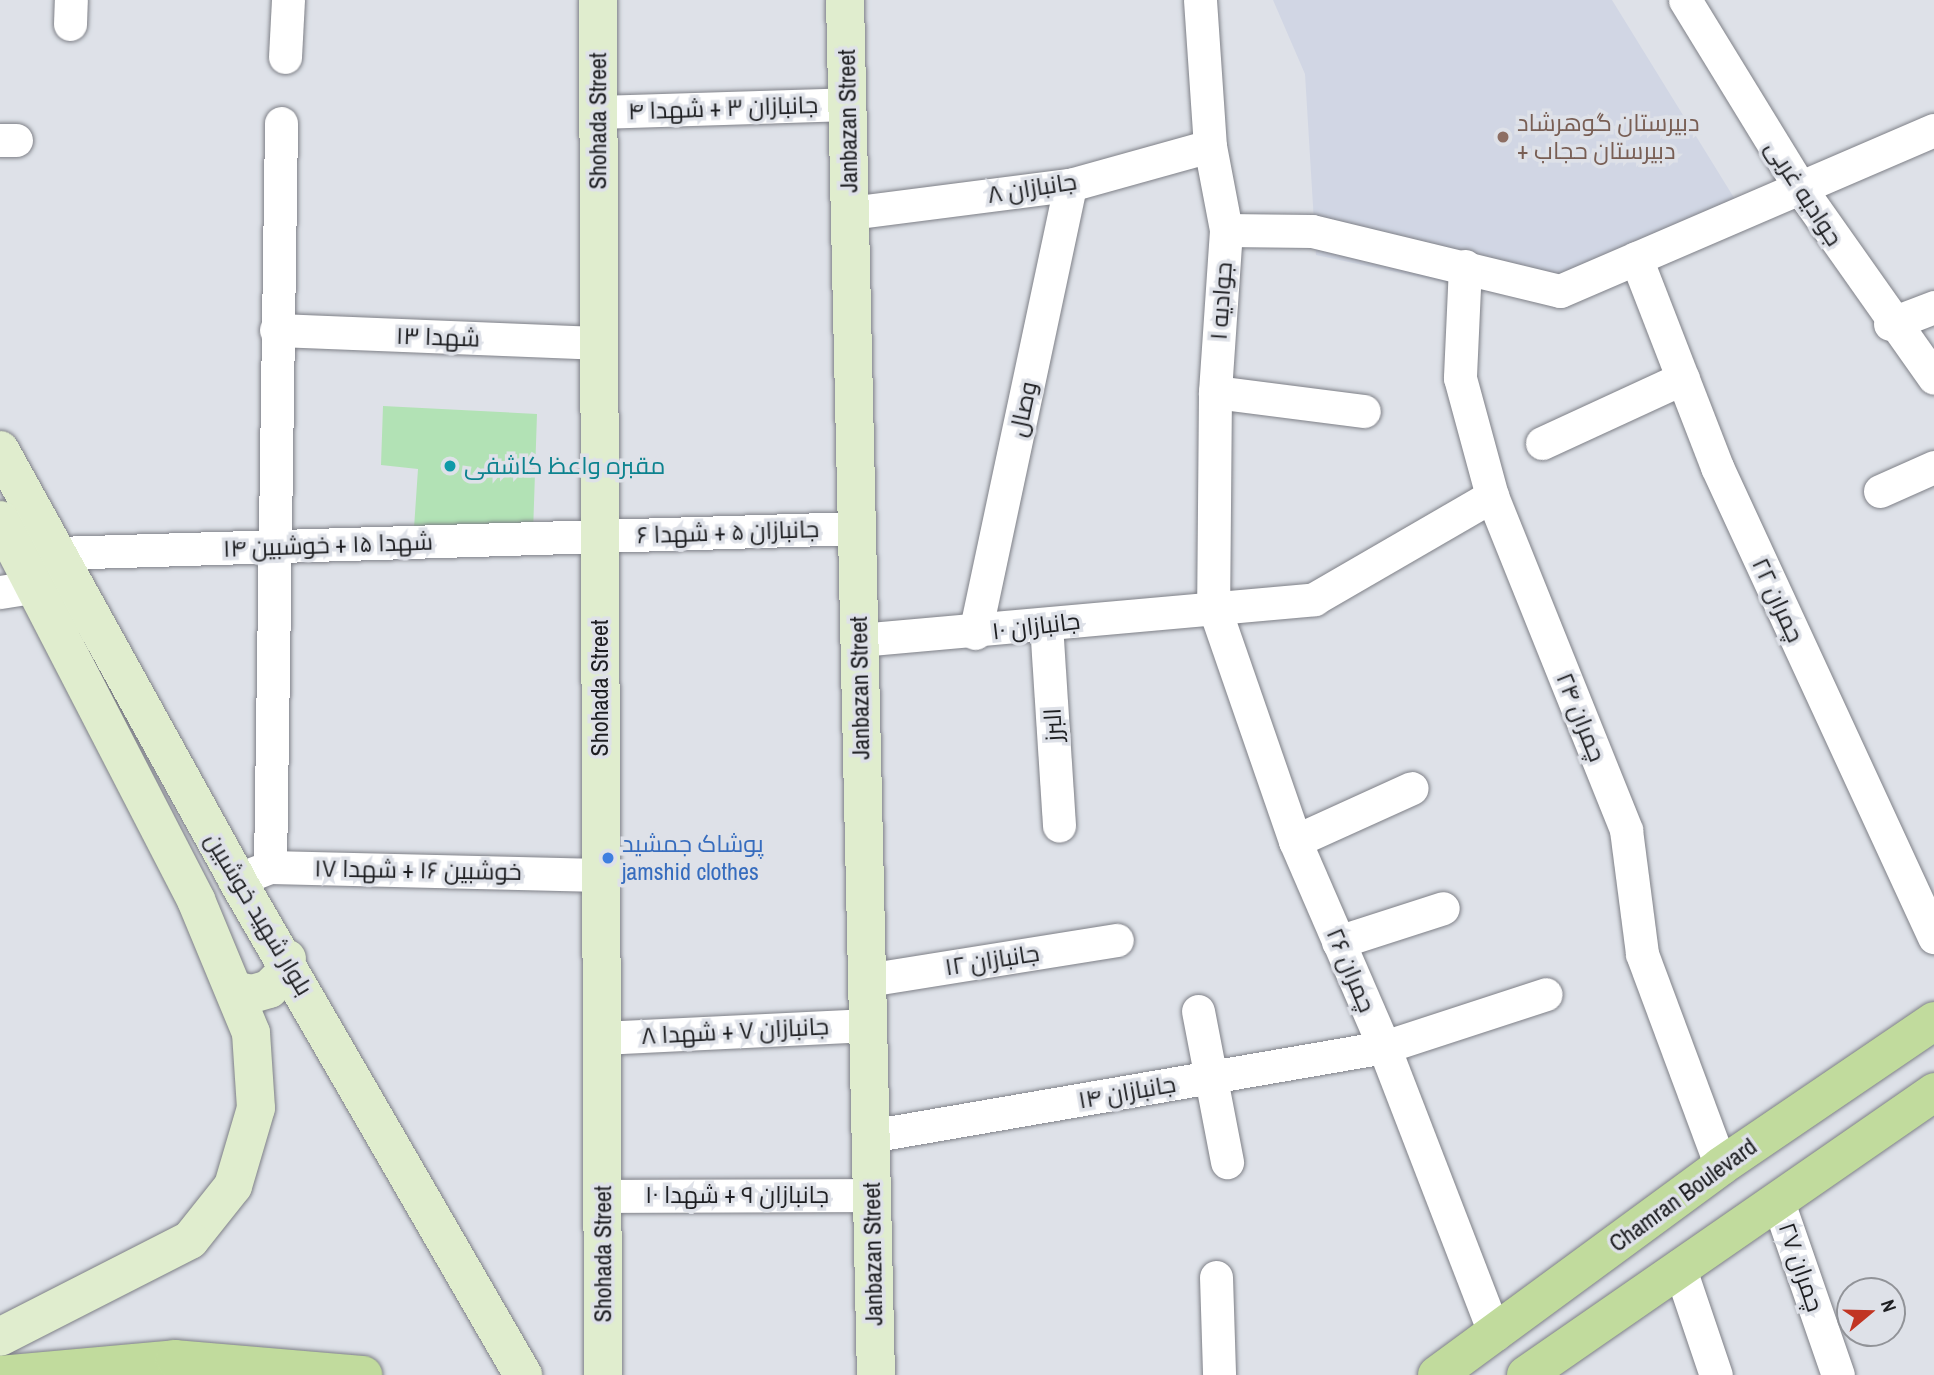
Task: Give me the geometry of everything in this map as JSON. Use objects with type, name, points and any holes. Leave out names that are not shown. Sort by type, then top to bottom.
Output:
[{"type":"main road","name":"Shohada Street","points":[[598,0],[603,1375]]},
{"type":"main road","name":"Janbazan Street","points":[[845,0],[876,1375]]},
{"type":"main road","name":"بلوار شهید خوشبین","points":[[0,450],[57,553],[254,873],[287,959],[523,1375]]},
{"type":"main road","name":"بلوار شهید خوشبین","points":[[0,520],[38,586],[196,900],[250,1033],[256,1108],[233,1186],[190,1240],[0,1337]]},
{"type":"main road","points":[[234,990],[252,994],[269,989],[282,976],[287,959]]},
{"type":"main road","name":"Chamran Boulevard","points":[[1437,1375],[1721,1166],[1934,1021]]},
{"type":"main road","points":[[1526,1375],[1679,1266],[1934,1092]]},
{"type":"main road","points":[[0,1375],[175,1359],[362,1375]]},
{"type":"street","points":[[285,57],[288,0]]},
{"type":"street","name":"جوادیه ۱","points":[[1200,0],[1210,146],[1226,230],[1215,392],[1213,604]]},
{"type":"street","name":"جوادیه غربی","points":[[1685,0],[1800,188],[1890,324],[1934,379]]},
{"type":"street","name":"جانبازان ۳ + شهدا ۴","points":[[598,113],[848,104]]},
{"type":"street","points":[[254,873],[271,548],[281,123]]},
{"type":"street","points":[[1226,230],[1312,231],[1560,291],[1934,130]]},
{"type":"street","name":"جانبازان ۸","points":[[850,213],[1070,185],[1210,146]]},
{"type":"street","name":"وصال","points":[[975,633],[1070,185]]},
{"type":"street","name":"چمران ۲۲","points":[[1636,258],[1717,467],[1934,937]]},
{"type":"street","name":"چمران ۲۴","points":[[1465,266],[1460,378],[1492,496],[1626,830],[1642,954],[1721,1166]]},
{"type":"street","points":[[1890,324],[1934,307]]},
{"type":"street","name":"شهدا ۱۳","points":[[276,330],[599,344]]},
{"type":"street","points":[[1542,443],[1683,378]]},
{"type":"street","points":[[1215,392],[1364,411]]},
{"type":"street","points":[[1880,491],[1934,467]]},
{"type":"street","name":"جانبازان ۱۰","points":[[859,640],[975,633],[1213,604],[1314,599],[1492,496]]},
{"type":"street","name":"جانبازان ۵ + شهدا ۶","points":[[600,535],[857,528]]},
{"type":"street","name":"شهدا ۱۵ + خوشبین ۱۴","points":[[57,553],[600,535]]},
{"type":"street","points":[[0,592],[38,586]]},
{"type":"street","name":"چمران ۲۶","points":[[1213,604],[1295,841],[1384,1047],[1495,1334]]},
{"type":"street","name":"البرز","points":[[1046,624],[1059,827]]},
{"type":"street","points":[[1295,841],[1412,788]]},
{"type":"street","name":"خوشبین ۱۶ + شهدا ۱۷","points":[[254,873],[601,875]]},
{"type":"street","points":[[1338,942],[1443,908]]},
{"type":"street","name":"جانبازان ۱۲","points":[[867,980],[1117,940]]},
{"type":"street","name":"جانبازان ۱۴","points":[[870,1136],[1384,1047],[1546,994]]},
{"type":"street","points":[[1198,1011],[1227,1162]]},
{"type":"street","name":"جانبازان ۷ + شهدا ۸","points":[[602,1038],[868,1025]]},
{"type":"street","name":"جانبازان ۹ + شهدا ۱۰","points":[[602,1196],[872,1195]]},
{"type":"street","name":"چمران ۲۷","points":[[1777,1199],[1838,1375]]},
{"type":"street","points":[[1679,1266],[1716,1375]]},
{"type":"street","points":[[1216,1278],[1219,1375]]},
{"type":"shaded area","name":"دبیرستان گوهرشاد + دبیرستان حجاب","points":[[1273,0],[1612,0],[1736,201],[1547,304],[1316,255],[1305,74]]},
{"type":"green space","points":[[383,406],[537,414],[533,533],[414,528],[418,469],[381,465]]},
{"type":"place","name":"دبیرستان گوهرشاد + دبیرستان حجاب","points":[[1503,137]]},
{"type":"place","name":"مقبره واعظ کاشفی","points":[[450,466]]},
{"type":"place","name":"پوشاک جمشید jamshid clothes","points":[[608,858]]}]
